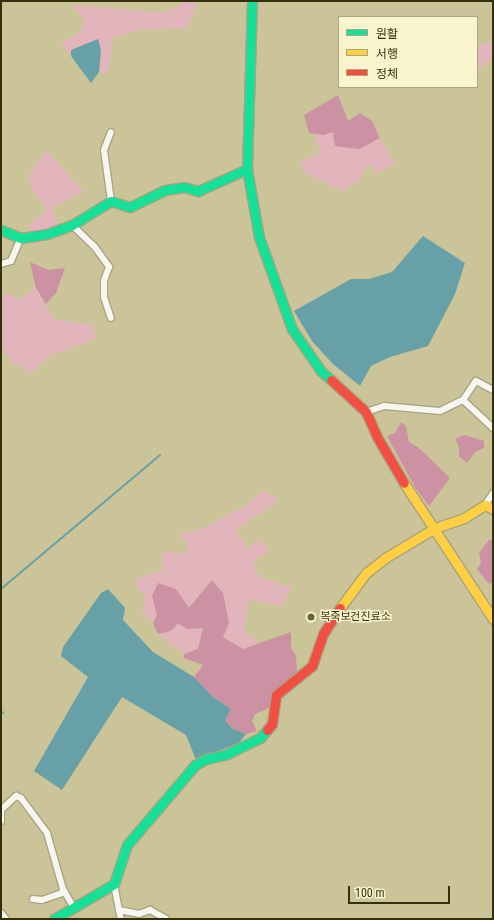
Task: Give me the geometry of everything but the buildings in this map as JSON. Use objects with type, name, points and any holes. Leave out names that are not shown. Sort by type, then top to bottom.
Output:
[{"type":"street","points":[[252,1],[247,169],[259,237],[292,329],[321,371],[366,412],[377,437],[402,480],[435,528],[493,619]]},
{"type":"street","points":[[111,201],[104,150],[112,132]]},
{"type":"street","points":[[1,230],[21,238],[47,234],[72,225],[111,201],[130,207],[165,190],[184,187],[198,191],[247,169]]},
{"type":"street","points":[[72,225],[94,246],[109,267],[104,281],[104,297],[111,318]]},
{"type":"street","points":[[1,264],[11,261],[21,238]]},
{"type":"street","points":[[366,412],[384,406],[440,411],[463,400],[476,381],[493,390]]},
{"type":"street","points":[[463,400],[493,428]]},
{"type":"street","points":[[121,919],[114,884],[127,845],[195,765],[206,758],[227,754],[260,738],[272,724],[276,695],[289,682],[302,676],[312,666],[323,634],[348,594],[386,558],[435,528],[489,507],[493,493]]},
{"type":"street","points":[[1,821],[1,810],[16,796],[21,798],[47,833],[65,892],[73,906]]},
{"type":"street","points":[[54,919],[73,906],[114,884]]},
{"type":"street","points":[[33,899],[42,900],[65,892]]},
{"type":"street","points":[[119,910],[139,914],[150,910],[166,919]]},
{"type":"street","points":[[1,913],[6,919]]},
{"type":"shaded area","points":[[183,1],[196,1],[195,11],[187,28],[138,30],[113,38],[108,73],[99,72],[101,50],[71,50],[71,56],[61,42],[79,33],[83,26],[84,20],[72,5],[164,13],[180,6]]},
{"type":"shaded area","points":[[493,41],[493,58],[478,70],[478,46]]},
{"type":"shaded area","points":[[338,95],[348,121],[360,113],[372,121],[380,138],[359,149],[335,146],[333,132],[324,135],[309,133],[304,115]]},
{"type":"shaded area","points":[[334,132],[336,146],[359,149],[380,138],[395,164],[376,174],[369,163],[360,179],[342,191],[305,173],[299,162],[321,153],[314,134],[324,135]]},
{"type":"shaded area","points":[[46,150],[84,192],[52,208],[58,226],[35,235],[27,226],[47,210],[33,190],[28,177]]},
{"type":"shaded area","points":[[30,262],[48,270],[65,268],[56,293],[46,304],[36,288]]},
{"type":"shaded area","points":[[36,288],[53,319],[92,325],[97,338],[51,355],[30,374],[19,364],[11,365],[11,359],[1,346],[1,296],[7,293],[20,299]]},
{"type":"shaded area","points":[[401,422],[406,426],[409,442],[418,447],[450,478],[429,506],[416,489],[387,436],[395,433]]},
{"type":"shaded area","points":[[464,435],[484,441],[484,448],[475,452],[467,463],[459,456],[459,447],[455,439]]},
{"type":"shaded area","points":[[264,491],[279,499],[235,532],[248,548],[260,540],[269,551],[254,561],[255,571],[263,579],[292,587],[282,606],[249,600],[244,631],[258,642],[243,649],[223,637],[211,580],[188,609],[176,589],[152,596],[157,615],[153,623],[142,612],[146,596],[138,589],[134,580],[163,570],[161,552],[188,553],[187,544],[178,535],[201,529],[240,509]]},
{"type":"shaded area","points":[[489,540],[493,540],[493,582],[489,584],[477,569],[481,563],[479,553]]},
{"type":"shaded area","points":[[212,580],[223,593],[229,623],[223,637],[243,649],[291,632],[291,648],[296,656],[297,671],[291,677],[287,694],[267,709],[255,714],[252,721],[257,731],[246,734],[233,729],[225,721],[231,709],[213,697],[194,677],[203,665],[184,658],[184,654],[198,649],[203,628],[187,629],[178,623],[171,631],[158,634],[153,623],[157,615],[152,596],[158,583],[176,589],[189,608]]},
{"type":"shaded area","points":[[178,623],[187,629],[203,628],[198,649],[184,654],[158,634],[171,631]]},
{"type":"water","points":[[98,39],[101,50],[99,72],[91,83],[71,56],[71,50]]},
{"type":"water","points":[[423,236],[465,263],[455,294],[428,346],[390,357],[371,366],[360,386],[333,364],[312,341],[294,311],[351,279],[369,279],[392,272]]},
{"type":"water","points":[[108,589],[125,608],[123,620],[153,652],[194,677],[213,697],[231,709],[225,721],[233,729],[246,734],[239,743],[196,760],[186,735],[122,697],[62,790],[34,771],[88,677],[61,656],[63,647],[101,593]]},
{"type":"waterway","points":[[1,589],[160,455]]},
{"type":"traffic: fast","points":[[252,1],[247,169],[259,237],[292,329],[321,371],[331,380]]},
{"type":"traffic: fast","points":[[1,230],[21,238],[47,234],[72,225],[111,201],[130,207],[165,190],[184,187],[198,191],[247,169]]},
{"type":"traffic: fast","points":[[54,919],[114,884],[127,845],[195,765],[206,759],[227,754],[260,738],[267,730]]},
{"type":"traffic: slow","points":[[404,483],[493,619]]},
{"type":"traffic: slow","points":[[340,608],[366,573],[385,558],[435,528],[464,518],[485,505],[493,509]]},
{"type":"traffic: jam","points":[[331,380],[366,412],[377,437],[404,483]]},
{"type":"traffic: jam","points":[[267,730],[272,724],[276,695],[312,666],[323,634],[340,608]]},
{"type":"place","name":"복죽보건진료소","points":[[311,617]]}]
